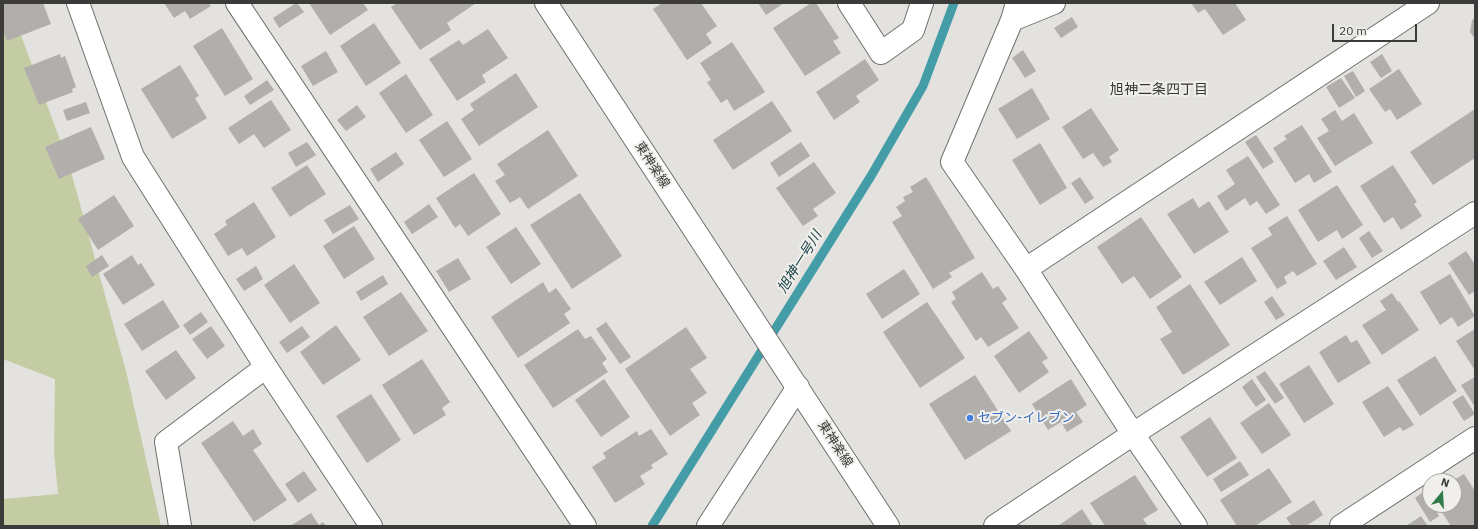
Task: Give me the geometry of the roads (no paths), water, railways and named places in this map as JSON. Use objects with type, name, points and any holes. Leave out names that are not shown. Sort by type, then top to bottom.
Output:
[{"type":"street","points":[[78,3],[133,157],[266,367],[371,526]]},
{"type":"street","points":[[237,3],[584,526]]},
{"type":"street","name":"東神楽線","points":[[546,3],[888,526]]},
{"type":"street","points":[[849,3],[881,53],[913,30],[922,3]]},
{"type":"street","points":[[1054,3],[1015,11],[952,162],[1026,269],[1133,434],[1196,526]]},
{"type":"street","points":[[1026,269],[1428,3]]},
{"type":"street","points":[[995,526],[1133,434],[1475,213]]},
{"type":"street","points":[[180,526],[166,442],[266,367]]},
{"type":"street","points":[[708,526],[798,387]]},
{"type":"street","points":[[1341,526],[1475,438]]},
{"type":"waterway","name":"旭神一号川","points":[[652,526],[871,176],[923,86],[954,3]]},
{"type":"place","name":"セブン-イレブン","points":[[970,418]]},
{"type":"district","name":"旭神二条四丁目","points":[[1159,90]]}]
